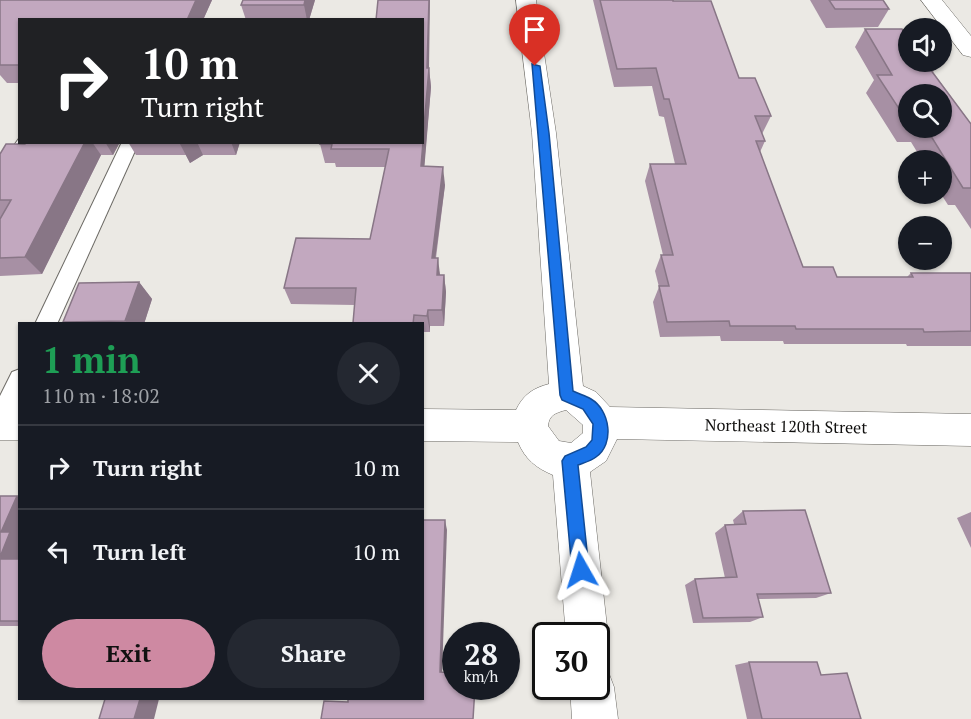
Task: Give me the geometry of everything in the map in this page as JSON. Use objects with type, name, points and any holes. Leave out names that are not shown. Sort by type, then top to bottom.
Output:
[{"type":"street","points":[[526,0],[544,133],[567,395]]},
{"type":"street","points":[[931,0],[971,50]]},
{"type":"street","points":[[567,395],[588,404],[601,423],[598,443],[591,452],[570,461],[546,454],[531,436],[529,426],[531,415],[537,406],[556,396],[567,395]]},
{"type":"street","points":[[0,422],[18,424]]},
{"type":"street","name":"Northeast 120th Street","points":[[601,423],[971,430]]},
{"type":"street","points":[[424,425],[529,426]]},
{"type":"street","points":[[570,461],[586,622]]},
{"type":"street","points":[[593,700],[595,719]]},
{"type":"lane","points":[[0,180],[22,144]]},
{"type":"lane","points":[[47,322],[129,144]]},
{"type":"lane","points":[[0,422],[18,383]]},
{"type":"building","points":[[0,0],[196,0],[188,18],[18,18],[18,65],[0,65]]},
{"type":"building","points":[[243,0],[305,0],[304,5],[241,5]]},
{"type":"building","points":[[378,0],[429,0],[427,68],[429,68],[424,126],[424,18],[376,18]]},
{"type":"building","points":[[600,0],[711,1],[739,78],[755,78],[771,116],[755,116],[765,141],[756,141],[803,267],[833,267],[837,277],[913,277],[911,273],[971,273],[971,331],[796,329],[795,326],[730,326],[729,321],[667,322],[659,286],[669,286],[661,255],[673,255],[650,164],[686,164],[669,99],[664,99],[656,68],[617,69]]},
{"type":"building","points":[[829,0],[883,0],[889,9],[835,9]]},
{"type":"building","points":[[865,29],[898,29],[898,72],[932,72],[941,84],[898,84],[898,107],[877,75],[892,75]]},
{"type":"building","points":[[952,99],[971,124],[971,188],[963,188],[952,170],[952,150],[940,150],[932,138],[952,138]]},
{"type":"building","points":[[6,144],[84,144],[25,257],[0,258],[0,219],[11,200],[0,200],[0,154]]},
{"type":"building","points":[[332,144],[423,144],[421,166],[443,167],[432,258],[438,258],[437,275],[444,275],[442,310],[428,310],[427,316],[414,315],[413,322],[353,322],[356,288],[284,288],[296,238],[370,239],[389,149],[331,149]]},
{"type":"building","points":[[139,282],[125,321],[63,322],[79,283]]},
{"type":"building","points":[[0,496],[17,496],[1,532],[10,532],[0,557]]},
{"type":"building","points":[[805,510],[831,593],[757,594],[763,617],[703,618],[695,579],[737,577],[725,525],[746,524],[743,511]]},
{"type":"building","points":[[424,520],[445,520],[440,672],[442,672],[442,700],[474,700],[473,719],[321,719],[324,701],[424,700]]},
{"type":"building","points":[[0,559],[18,559],[18,621],[0,621]]},
{"type":"building","points":[[749,662],[817,662],[821,675],[847,673],[861,719],[762,719]]},
{"type":"building","points":[[105,700],[140,700],[134,719],[99,719]]},
{"type":"route","points":[[535,66],[544,133],[567,395],[588,404],[596,412],[601,423],[598,443],[591,452],[582,458],[570,461],[581,570]]}]
